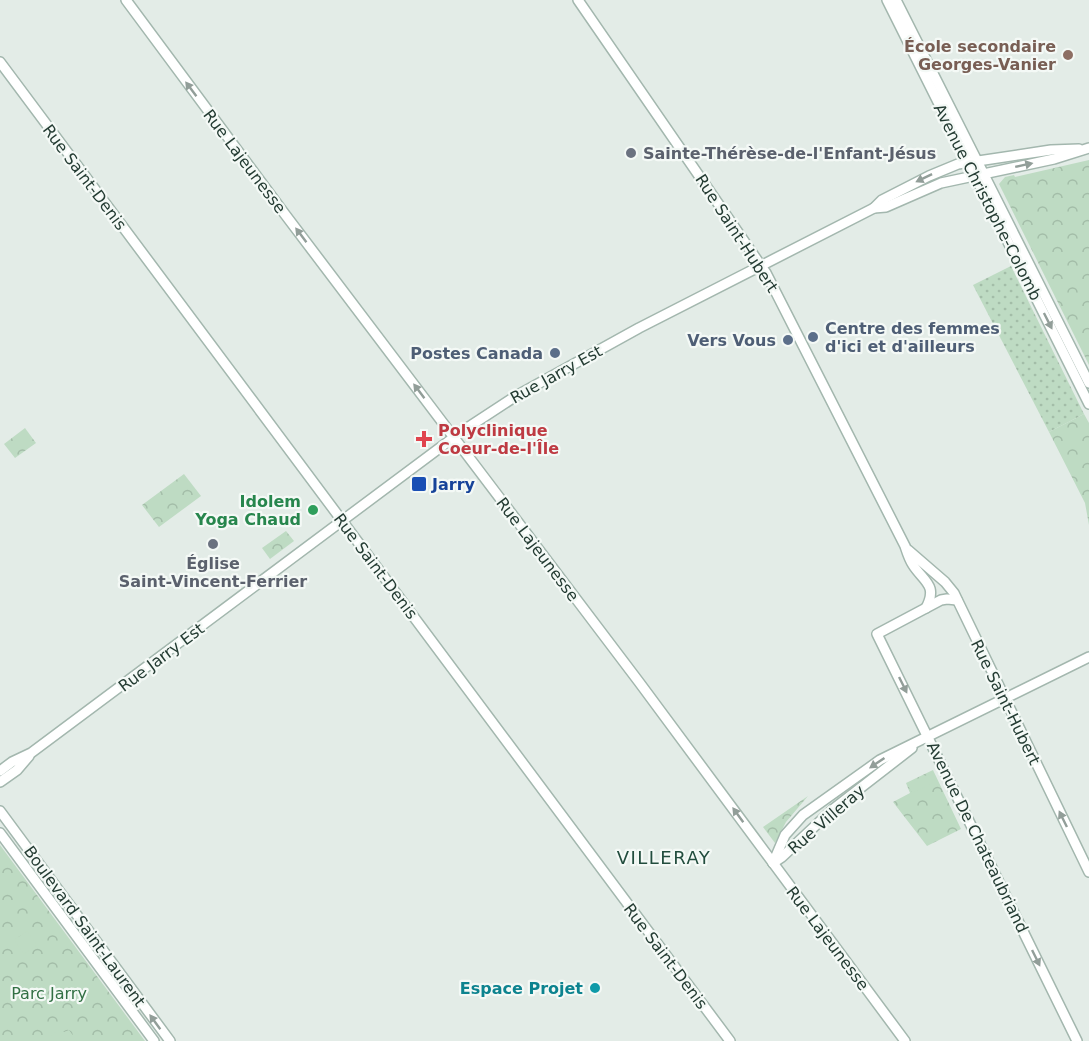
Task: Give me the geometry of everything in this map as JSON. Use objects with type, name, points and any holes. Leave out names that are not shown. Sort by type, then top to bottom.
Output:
[{"type":"main road","name":"Rue Lajeunesse","points":[[126,0],[289,220],[455,437],[904,1041]]},
{"type":"main road","name":"Rue Saint-Hubert","points":[[578,0],[761,265],[911,561],[930,588],[931,597],[926,608]]},
{"type":"main road","name":"Avenue Christophe-Colomb","points":[[887,0],[973,162]]},
{"type":"main road","name":"Avenue Christophe-Colomb","points":[[896,0],[1089,404]]},
{"type":"main road","name":"Rue Saint-Denis","points":[[0,62],[730,1041]]},
{"type":"main road","name":"Rue Jarry Est","points":[[874,208],[886,207],[934,185],[1054,159],[1087,149]]},
{"type":"main road","name":"Rue Jarry Est","points":[[0,771],[31,753],[455,437],[516,396],[646,325],[874,208],[882,200],[929,176],[958,164],[1051,150],[1087,149]]},
{"type":"main road","name":"Avenue Christophe-Colomb","points":[[979,175],[1089,383]]},
{"type":"main road","name":"Rue Saint-Hubert","points":[[904,546],[949,586],[957,600],[1089,872]]},
{"type":"main road","points":[[926,608],[941,600],[957,600]]},
{"type":"main road","name":"Avenue De Chateaubriand","points":[[926,608],[877,634],[1077,1041]]},
{"type":"main road","name":"Rue Villeray","points":[[773,863],[785,835],[803,814],[880,760],[1089,657]]},
{"type":"main road","name":"Rue Villeray","points":[[773,863],[832,810],[928,736]]},
{"type":"main road","name":"Rue Jarry Est","points":[[0,782],[17,770],[31,753]]},
{"type":"main road","name":"Boulevard Saint-Laurent","points":[[0,811],[170,1041]]},
{"type":"main road","name":"Boulevard Saint-Laurent","points":[[0,833],[154,1041]]},
{"type":"green space","points":[[1089,160],[1089,365],[999,184],[1005,177],[1014,175],[1015,177]]},
{"type":"green space","points":[[1011,266],[1084,414],[1049,432],[973,285]]},
{"type":"green space","points":[[1084,414],[1089,423],[1089,525],[1085,503],[1049,432]]},
{"type":"green space","points":[[25,428],[36,443],[15,458],[4,444]]},
{"type":"green space","points":[[184,474],[201,496],[159,527],[142,505]]},
{"type":"green space","points":[[286,531],[294,541],[270,559],[262,548]]},
{"type":"green space","points":[[933,770],[961,829],[927,846],[893,802],[910,793],[906,783]]},
{"type":"green space","points":[[929,774],[933,783],[912,793],[907,784]]},
{"type":"green space","points":[[808,796],[786,822],[775,843],[763,827]]},
{"type":"green space","name":"Parc Jarry","points":[[0,845],[145,1041],[0,1041]]},
{"type":"green space","points":[[27,931],[37,945],[24,954],[14,940]]},
{"type":"green space","points":[[58,1030],[64,1032],[69,1030],[77,1041],[43,1041]]},
{"type":"place","name":"École secondaire Georges-Vanier","points":[[1068,55]]},
{"type":"place","name":"Sainte-Thérèse-de-l'Enfant-Jésus","points":[[631,153]]},
{"type":"place","name":"Centre des femmes d'ici et d'ailleurs","points":[[813,337]]},
{"type":"place","name":"Vers Vous","points":[[788,340]]},
{"type":"place","name":"Postes Canada","points":[[555,353]]},
{"type":"place","name":"Polyclinique Coeur-de-l'Île","points":[[424,439]]},
{"type":"place","name":"Jarry","points":[[419,484]]},
{"type":"place","name":"Idolem Yoga Chaud","points":[[313,510]]},
{"type":"place","name":"Église Saint-Vincent-Ferrier","points":[[213,544]]},
{"type":"place","name":"Espace Projet","points":[[595,988]]},
{"type":"district","name":"VILLERAY","points":[[664,858]]}]
